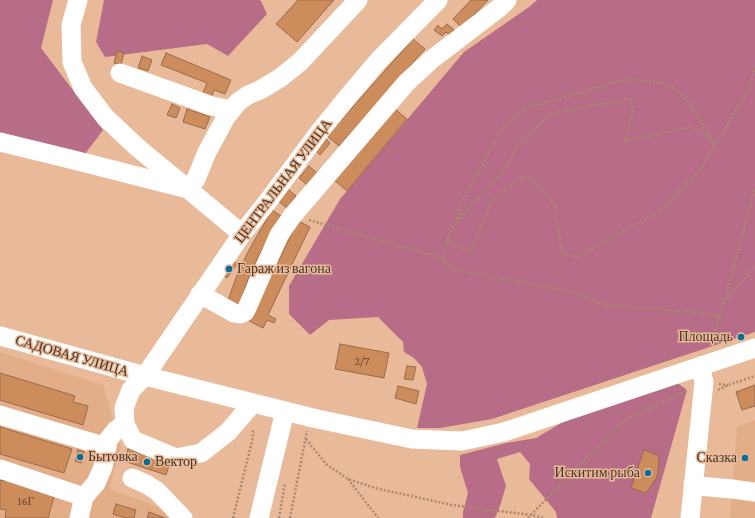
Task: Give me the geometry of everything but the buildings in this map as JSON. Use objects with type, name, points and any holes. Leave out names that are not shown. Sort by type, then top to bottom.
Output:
[{"type":"street","points":[[78,0],[71,25],[72,62],[83,88],[105,117],[138,148],[242,234]]},
{"type":"street","points":[[188,189],[196,179],[207,152],[226,117],[238,102],[280,78],[300,62],[358,0]]},
{"type":"street","name":"ЦЕНТРАЛЬНАЯ УЛИЦА","points":[[125,424],[124,408],[131,390],[145,376],[242,234],[320,131],[351,93],[379,60],[438,0]]},
{"type":"street","points":[[200,294],[234,313],[240,314],[245,312],[279,235],[293,215],[406,82],[431,60],[499,8],[507,0]]},
{"type":"street","points":[[120,72],[212,106],[232,110]]},
{"type":"street","points":[[0,142],[70,158],[188,189]]},
{"type":"street","name":"САДОВАЯ УЛИЦА","points":[[0,336],[145,376],[248,410],[285,411],[412,440],[462,440],[504,432],[702,374],[755,348]]},
{"type":"street","points":[[690,518],[702,374]]},
{"type":"street","points":[[79,518],[84,497],[96,483],[103,467],[108,440],[116,430],[125,424],[133,440],[176,458],[201,453],[228,432],[248,410]]},
{"type":"street","points":[[259,518],[285,411]]},
{"type":"street","points":[[0,415],[107,447]]},
{"type":"street","points":[[0,469],[84,497]]},
{"type":"street","points":[[132,478],[146,484],[156,491],[183,518]]},
{"type":"street","points":[[694,484],[698,486],[755,492]]},
{"type":"path","points":[[447,242],[471,251],[493,198],[523,177],[532,180],[554,203],[562,254],[577,257],[660,211],[703,166],[748,90],[755,67]]},
{"type":"path","points":[[442,260],[447,242],[457,221],[462,205],[502,128],[527,108],[627,79],[660,83],[678,90],[693,108],[715,145]]},
{"type":"path","points":[[457,221],[501,174],[518,146],[550,114],[630,99],[633,109],[625,141],[689,127],[702,132],[715,145]]},
{"type":"path","points":[[528,518],[623,421],[702,374],[720,316],[755,189]]},
{"type":"path","points":[[293,215],[438,257],[453,269],[573,292],[604,304],[684,311],[720,316]]},
{"type":"path","points":[[724,302],[755,266]]},
{"type":"path","points":[[702,374],[728,385],[755,376]]},
{"type":"path","points":[[233,518],[253,437],[248,410]]},
{"type":"path","points":[[290,518],[308,429],[313,418]]},
{"type":"path","points":[[306,439],[326,464],[348,479],[375,488],[452,505],[545,518]]},
{"type":"path","points":[[348,479],[378,518]]},
{"type":"shaded area","points":[[0,0],[53,0],[41,48],[103,130],[85,154],[0,141]]},
{"type":"shaded area","points":[[104,0],[259,0],[261,1],[267,14],[228,56],[207,44],[105,57],[96,42]]},
{"type":"shaded area","points":[[537,0],[755,0],[755,332],[492,419],[440,428],[417,428],[427,384],[422,367],[414,358],[404,352],[403,342],[378,317],[329,320],[310,335],[289,314],[289,286],[340,199],[464,52]]},
{"type":"shaded area","points":[[0,352],[103,385],[121,447],[109,489],[191,518],[0,518]]},
{"type":"shaded area","points":[[675,381],[687,390],[651,518],[557,518],[556,512],[529,479],[530,464],[520,452],[497,459],[506,486],[495,518],[463,518],[468,493],[460,467],[460,455],[506,443],[536,438],[568,419]]},
{"type":"shaded area","name":"Сказка","points":[[755,420],[755,518],[730,518],[737,427]]},
{"type":"place","name":"Гараж из вагона","points":[[229,269]]},
{"type":"place","name":"Площадь","points":[[741,337]]},
{"type":"place","name":"Бытовка","points":[[80,457]]},
{"type":"place","name":"Сказка","points":[[745,458]]},
{"type":"place","name":"Вектор","points":[[147,462]]},
{"type":"place","name":"Искитим рыба","points":[[648,473]]}]
